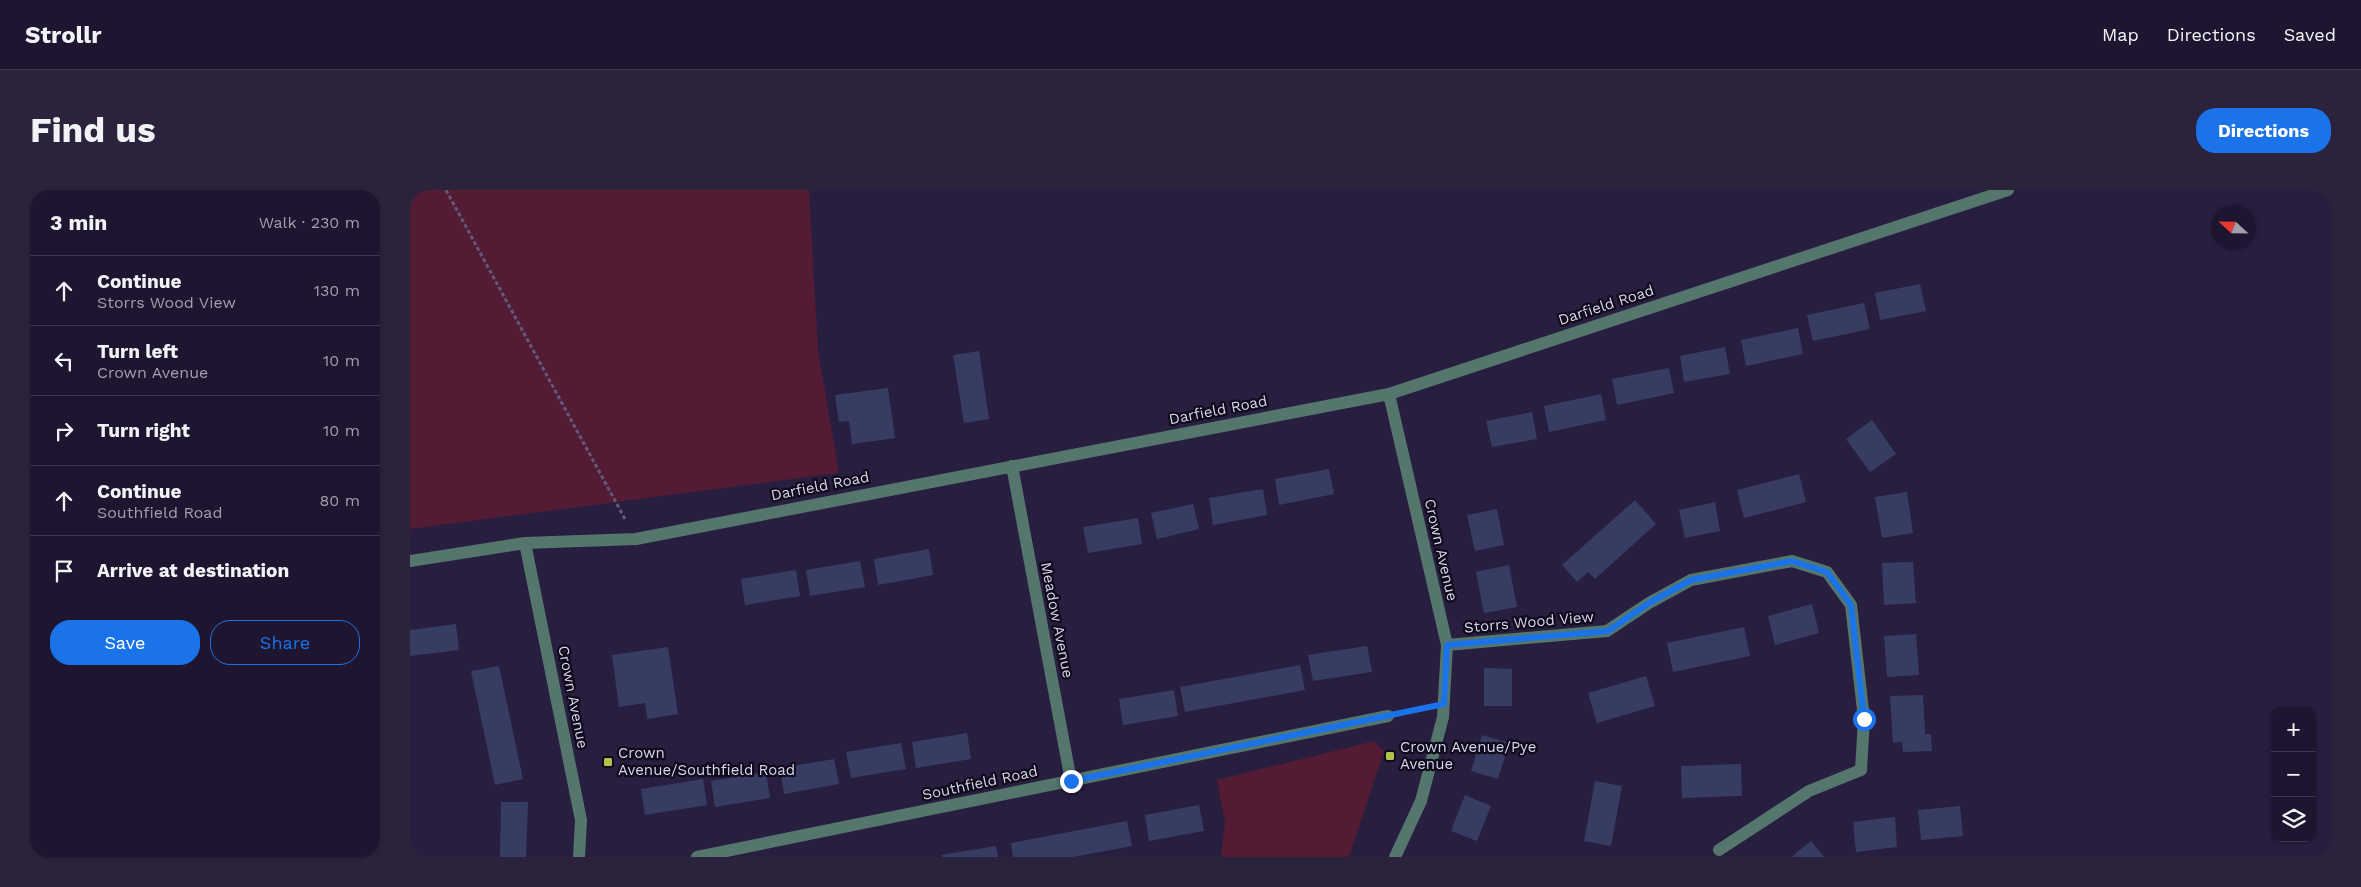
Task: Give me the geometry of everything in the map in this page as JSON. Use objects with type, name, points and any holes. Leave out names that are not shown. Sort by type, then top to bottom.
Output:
[{"type":"street","name":"Darfield Road","points":[[410,561],[525,543],[636,539],[1389,394],[2008,190]]},
{"type":"street","name":"Crown Avenue","points":[[1389,394],[1447,645],[1443,716],[1421,801],[1395,857]]},
{"type":"street","name":"Meadow Avenue","points":[[1012,466],[1071,781]]},
{"type":"street","name":"Crown Avenue","points":[[525,543],[581,820],[579,857]]},
{"type":"street","name":"Storrs Wood View","points":[[1447,645],[1608,631],[1649,603],[1691,580],[1710,576],[1792,561],[1827,572],[1851,605],[1864,719],[1861,770],[1809,791],[1719,850]]},
{"type":"street","name":"Southfield Road","points":[[697,857],[1388,716]]},
{"type":"path","points":[[446,190],[636,539]]},
{"type":"path","points":[[1388,716],[1444,704]]},
{"type":"shaded area","points":[[410,190],[809,190],[818,350],[839,473],[410,529]]},
{"type":"shaded area","points":[[1374,741],[1384,751],[1349,857],[1221,857],[1225,822],[1217,780]]},
{"type":"building","points":[[1920,284],[1926,311],[1880,320],[1875,293]]},
{"type":"building","points":[[1864,303],[1870,329],[1813,341],[1807,315]]},
{"type":"building","points":[[1798,328],[1803,354],[1746,366],[1741,340]]},
{"type":"building","points":[[1725,347],[1730,374],[1684,382],[1680,356]]},
{"type":"building","points":[[979,351],[989,419],[964,423],[953,355]]},
{"type":"building","points":[[1669,368],[1674,393],[1617,405],[1612,379]]},
{"type":"building","points":[[888,388],[895,438],[852,444],[849,421],[839,422],[835,395]]},
{"type":"building","points":[[1601,394],[1606,420],[1549,432],[1544,406]]},
{"type":"building","points":[[1532,412],[1537,439],[1492,447],[1486,421]]},
{"type":"building","points":[[1872,420],[1896,454],[1870,472],[1846,439]]},
{"type":"building","points":[[1329,469],[1334,494],[1279,505],[1275,479]]},
{"type":"building","points":[[1799,474],[1806,502],[1744,518],[1737,490]]},
{"type":"building","points":[[1263,489],[1267,515],[1213,525],[1209,498]]},
{"type":"building","points":[[1907,492],[1913,533],[1882,538],[1875,497]]},
{"type":"building","points":[[1635,500],[1656,524],[1595,579],[1588,572],[1577,582],[1562,565]]},
{"type":"building","points":[[1715,502],[1720,531],[1685,538],[1679,510]]},
{"type":"building","points":[[1193,504],[1199,529],[1157,539],[1151,513]]},
{"type":"building","points":[[1497,509],[1504,545],[1475,551],[1467,515]]},
{"type":"building","points":[[1138,518],[1142,544],[1088,553],[1083,527]]},
{"type":"building","points":[[929,549],[933,575],[878,585],[874,559]]},
{"type":"building","points":[[860,561],[865,587],[810,596],[806,570]]},
{"type":"building","points":[[1913,562],[1916,603],[1884,605],[1882,563]]},
{"type":"building","points":[[1509,565],[1517,607],[1484,613],[1476,572]]},
{"type":"building","points":[[796,570],[800,596],[745,605],[741,579]]},
{"type":"building","points":[[1812,604],[1819,633],[1775,645],[1768,616]]},
{"type":"building","points":[[456,624],[459,650],[410,656],[410,630]]},
{"type":"building","points":[[1744,627],[1750,656],[1673,672],[1667,643]]},
{"type":"building","points":[[1916,634],[1919,675],[1887,677],[1884,636]]},
{"type":"building","points":[[1367,646],[1372,672],[1313,681],[1308,655]]},
{"type":"building","points":[[668,647],[678,714],[647,719],[645,703],[619,707],[612,655]]},
{"type":"building","points":[[1300,665],[1305,690],[1185,712],[1180,687]]},
{"type":"building","points":[[499,666],[523,779],[495,785],[471,671]]},
{"type":"building","points":[[1484,668],[1512,669],[1512,706],[1484,706]]},
{"type":"building","points":[[1646,676],[1655,706],[1597,723],[1588,693]]},
{"type":"building","points":[[1174,690],[1178,716],[1123,725],[1119,699]]},
{"type":"building","points":[[1923,695],[1925,734],[1931,734],[1932,751],[1903,752],[1902,742],[1893,743],[1890,696]]},
{"type":"building","points":[[967,733],[971,759],[916,768],[912,742]]},
{"type":"building","points":[[1482,735],[1509,743],[1498,779],[1471,771]]},
{"type":"building","points":[[901,743],[906,769],[851,778],[846,752]]},
{"type":"building","points":[[834,759],[839,784],[784,794],[780,768]]},
{"type":"building","points":[[1741,764],[1742,796],[1682,798],[1681,766]]},
{"type":"building","points":[[766,772],[770,798],[715,807],[711,781]]},
{"type":"building","points":[[703,779],[707,805],[645,815],[641,789]]},
{"type":"building","points":[[1595,781],[1622,786],[1611,846],[1584,841]]},
{"type":"building","points":[[1465,795],[1491,806],[1477,841],[1451,831]]},
{"type":"building","points":[[501,802],[528,802],[526,857],[500,857]]},
{"type":"building","points":[[1199,805],[1204,831],[1149,841],[1145,815]]},
{"type":"building","points":[[1960,806],[1963,836],[1921,840],[1918,810]]},
{"type":"building","points":[[1895,817],[1897,847],[1856,852],[1853,822]]},
{"type":"building","points":[[1127,821],[1132,846],[1073,857],[1013,857],[1011,843]]},
{"type":"building","points":[[1811,841],[1824,857],[1792,857],[1796,853]]},
{"type":"building","points":[[996,846],[998,857],[942,857],[941,855]]},
{"type":"place","name":"Crown Avenue/Pye Avenue","points":[[1390,756]]},
{"type":"place","name":"Crown Avenue/Southfield Road","points":[[608,762]]},
{"type":"route","points":[[1071,781],[1444,704],[1447,645],[1608,631],[1649,603],[1691,580],[1792,561],[1827,572],[1851,605],[1864,719]]}]
